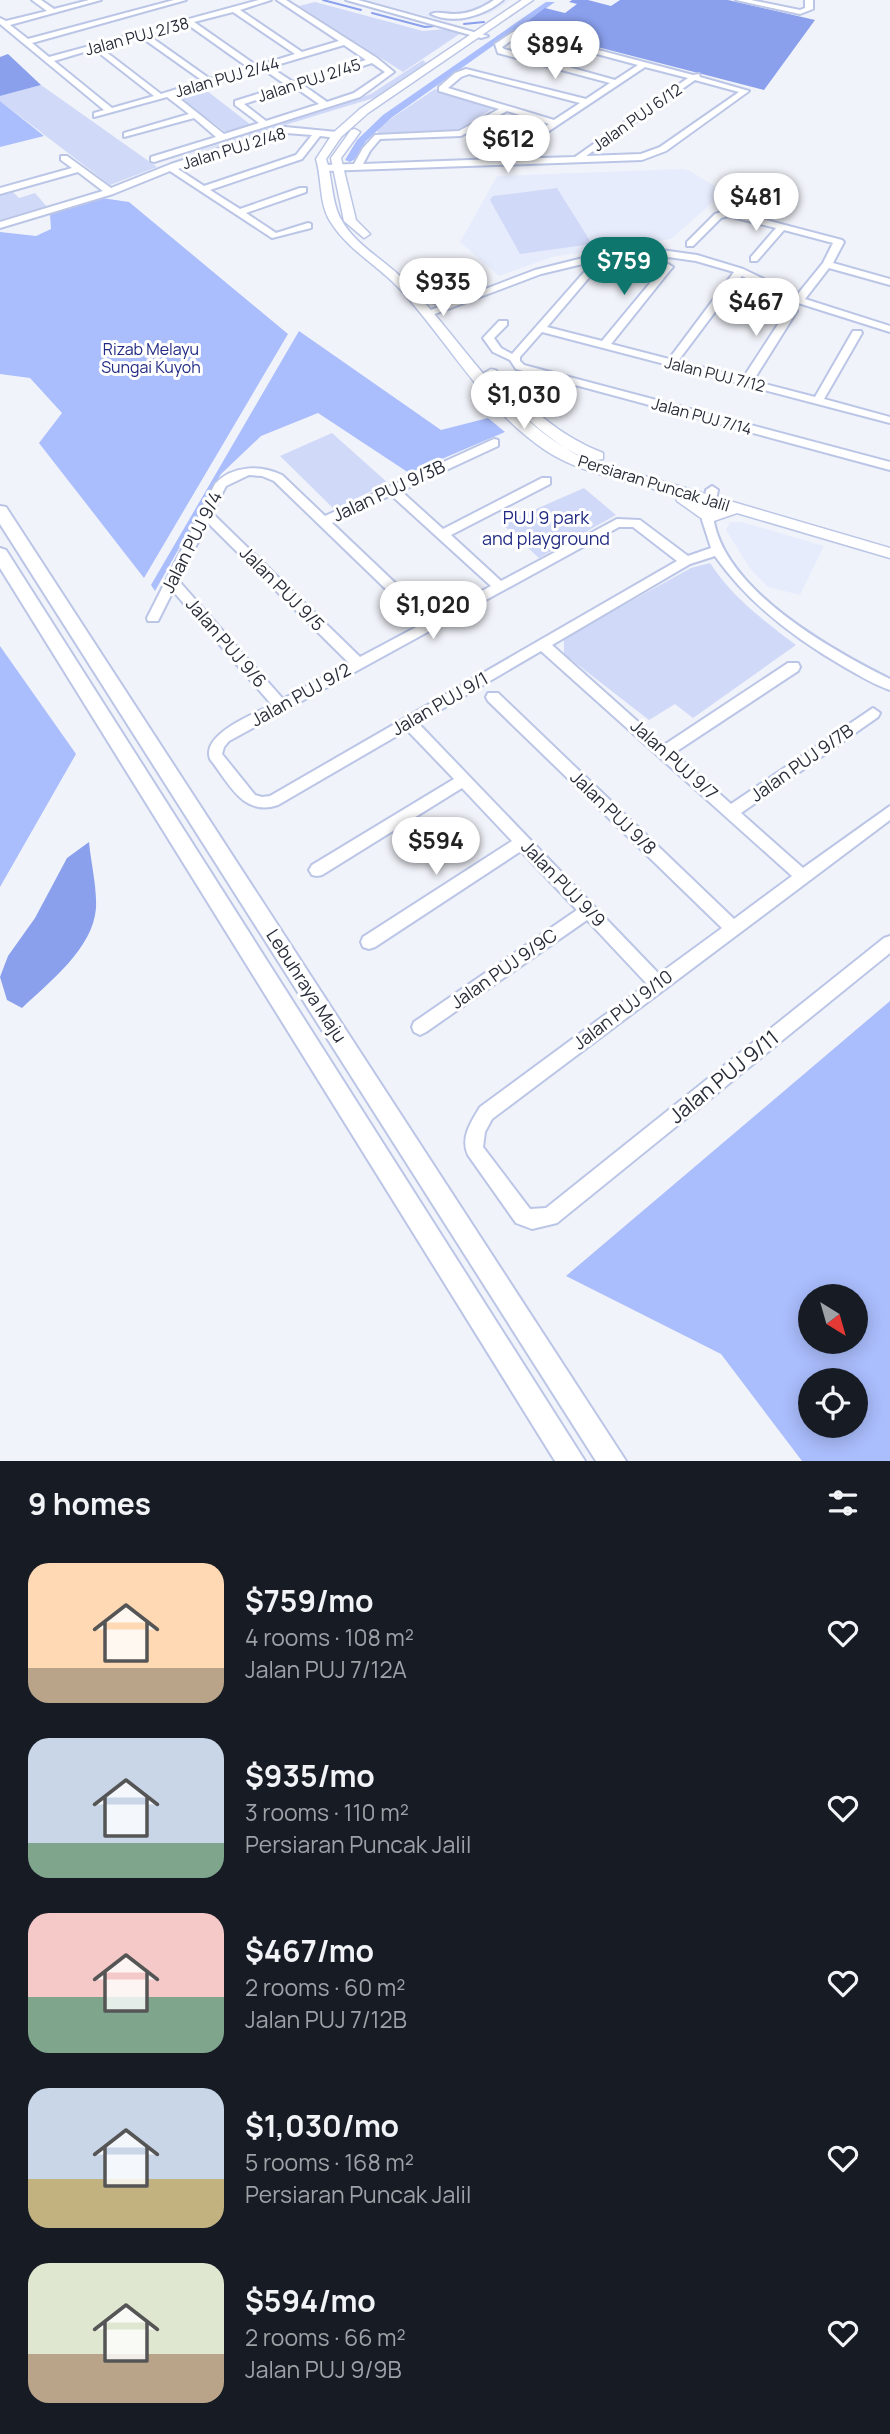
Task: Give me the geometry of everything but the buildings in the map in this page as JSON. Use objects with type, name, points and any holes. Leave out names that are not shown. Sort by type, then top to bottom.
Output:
[{"type":"highway","name":"Lebuhraya Maju","points":[[0,510],[612,1461]]},
{"type":"highway","name":"Lebuhraya Maju","points":[[0,554],[571,1461]]},
{"type":"main road","points":[[324,168],[321,159],[337,135],[372,105],[464,43],[481,35],[528,0]]},
{"type":"main road","points":[[338,167],[336,158],[362,123],[481,35],[538,0]]},
{"type":"main road","points":[[461,30],[491,25]]},
{"type":"main road","points":[[461,30],[466,35],[464,43]]},
{"type":"main road","name":"Persiaran Puncak Jalil","points":[[338,167],[350,221],[431,298],[501,403],[555,451],[579,461],[670,488],[710,495],[890,541]]},
{"type":"main road","name":"Persiaran Puncak Jalil","points":[[324,168],[335,220],[440,314],[525,409],[571,445],[710,495],[736,509],[890,553]]},
{"type":"main road","points":[[431,298],[461,302]]},
{"type":"main road","points":[[440,314],[452,310],[461,302]]},
{"type":"main road","points":[[670,488],[708,518],[717,512],[736,509]]},
{"type":"street","points":[[36,0],[52,11]]},
{"type":"street","points":[[2,22],[97,0]]},
{"type":"street","points":[[24,42],[182,0]]},
{"type":"street","name":"Jalan PUJ 2/38","points":[[47,60],[267,0]]},
{"type":"street","points":[[154,159],[360,93],[387,75],[390,70],[281,0]]},
{"type":"street","points":[[349,0],[481,35]]},
{"type":"street","points":[[383,0],[443,16],[470,15],[497,0]]},
{"type":"street","points":[[740,0],[793,12],[808,10],[809,0]]},
{"type":"street","points":[[234,9],[301,55]]},
{"type":"street","points":[[2,22],[110,111]]},
{"type":"street","points":[[188,22],[326,105]]},
{"type":"street","points":[[324,168],[642,157],[666,146],[745,91],[526,33],[516,34],[497,48],[617,83]]},
{"type":"street","points":[[142,34],[209,82]]},
{"type":"street","name":"Jalan PUJ 2/44","points":[[97,115],[345,42]]},
{"type":"street","name":"Jalan PUJ 2/48","points":[[96,47],[195,115],[222,137]]},
{"type":"street","name":"Jalan PUJ 2/45","points":[[265,124],[238,103],[374,60]]},
{"type":"street","points":[[500,160],[646,63]]},
{"type":"street","points":[[556,123],[443,90],[442,86],[458,75],[474,71],[587,102]]},
{"type":"street","name":"Jalan PUJ 6/12","points":[[578,158],[696,76]]},
{"type":"street","points":[[358,165],[366,150],[378,137],[461,133],[504,109]]},
{"type":"street","points":[[127,135],[195,115]]},
{"type":"street","name":"Jalan PUJ 2/48","points":[[308,226],[279,236],[174,170],[174,166],[285,130],[337,135]]},
{"type":"street","points":[[204,189],[299,157],[318,133]]},
{"type":"street","points":[[64,158],[110,192]]},
{"type":"street","points":[[0,225],[110,192],[174,166]]},
{"type":"street","points":[[0,191],[79,169]]},
{"type":"street","points":[[240,212],[303,190]]},
{"type":"street","points":[[690,244],[725,213],[839,242],[827,264],[802,296]]},
{"type":"street","points":[[754,259],[782,227]]},
{"type":"street","points":[[461,302],[538,272],[618,254],[647,251],[672,253],[740,271],[890,329]]},
{"type":"street","points":[[827,264],[890,282]]},
{"type":"street","points":[[604,345],[668,267]]},
{"type":"street","points":[[671,363],[740,271]]},
{"type":"street","points":[[515,361],[539,328],[589,272]]},
{"type":"street","points":[[802,296],[890,319]]},
{"type":"street","points":[[747,382],[792,311]]},
{"type":"street","name":"Jalan PUJ 7/14","points":[[503,323],[488,338],[497,350],[533,372],[890,466]]},
{"type":"street","name":"Jalan PUJ 7/12","points":[[539,328],[890,420]]},
{"type":"street","points":[[818,401],[858,333]]},
{"type":"street","name":"Jalan PUJ 9/3B","points":[[323,522],[494,443]]},
{"type":"street","name":"Jalan PUJ 9/4","points":[[153,618],[221,484],[240,473],[257,470],[278,478],[430,624]]},
{"type":"street","points":[[443,534],[546,481]]},
{"type":"street","points":[[392,489],[500,587]]},
{"type":"street","points":[[710,495],[708,518],[719,550],[736,576],[762,605],[823,650],[890,685]]},
{"type":"street","name":"Jalan PUJ 9/5","points":[[206,514],[358,663]]},
{"type":"street","name":"Jalan PUJ 9/2","points":[[273,801],[262,803],[250,800],[218,761],[215,751],[224,737],[624,522],[641,526],[686,561]]},
{"type":"street","name":"Jalan PUJ 9/1","points":[[273,801],[686,561],[719,550]]},
{"type":"street","name":"Jalan PUJ 9/6","points":[[172,581],[280,705]]},
{"type":"street","name":"Jalan PUJ 9/7","points":[[543,645],[803,877]]},
{"type":"street","points":[[664,752],[793,667]]},
{"type":"street","name":"Jalan PUJ 9/8","points":[[494,697],[733,929]]},
{"type":"street","name":"Jalan PUJ 9/7B","points":[[732,812],[873,713]]},
{"type":"street","name":"Jalan PUJ 9/9","points":[[409,723],[658,984]]},
{"type":"street","points":[[317,870],[464,780]]},
{"type":"street","name":"Jalan PUJ 9/10","points":[[558,1211],[541,1220],[523,1216],[474,1149],[473,1140],[479,1121],[486,1113],[890,812]]},
{"type":"street","points":[[369,942],[523,842]]},
{"type":"street","name":"Jalan PUJ 9/9C","points":[[420,1027],[588,911]]},
{"type":"street","name":"Jalan PUJ 9/11","points":[[558,1211],[890,943]]},
{"type":"shaded area","points":[[365,0],[511,0],[491,13],[462,21],[445,21]]},
{"type":"shaded area","points":[[588,0],[611,6],[620,0],[728,0],[815,20],[764,90],[520,27],[545,8],[565,13],[577,4],[569,2]]},
{"type":"shaded area","points":[[8,54],[41,85],[0,96],[0,57]]},
{"type":"shaded area","points":[[688,170],[725,192],[671,239],[552,257],[499,276],[460,242],[497,176]]},
{"type":"shaded area","points":[[730,522],[742,522],[824,546],[800,595],[768,587],[751,570],[726,530]]},
{"type":"shaded area","points":[[89,842],[96,900],[93,923],[87,937],[68,964],[22,1008],[7,1000],[0,977],[8,956],[35,918],[67,858]]},
{"type":"green space","points":[[315,2],[423,31],[446,29],[461,33],[403,72],[299,6]]},
{"type":"green space","points":[[546,2],[555,2],[391,118],[366,141],[355,159],[350,162],[345,160],[357,140],[383,115]]},
{"type":"green space","points":[[423,60],[426,63],[377,97],[171,160],[371,94]]},
{"type":"green space","points":[[41,85],[157,167],[110,185],[0,101],[0,96]]},
{"type":"green space","points":[[202,87],[251,125],[227,133],[176,95]]},
{"type":"green space","points":[[435,89],[494,108],[457,130],[378,133],[377,128]]},
{"type":"green space","points":[[0,101],[44,136],[0,147]]},
{"type":"green space","points":[[557,188],[592,244],[520,254],[490,200],[493,196]]},
{"type":"green space","points":[[13,192],[19,198],[35,193],[48,208],[0,222],[0,195]]},
{"type":"green space","name":"Rizab Melayu Sungai Kuyoh","points":[[102,198],[129,202],[288,334],[144,578],[39,443],[62,413],[30,378],[0,374],[0,232],[36,236],[51,229],[50,214]]},
{"type":"green space","points":[[299,331],[441,430],[488,418],[505,432],[409,473],[318,413],[261,436],[221,474],[155,591],[151,585]]},
{"type":"green space","points":[[332,433],[388,483],[334,509],[280,456]]},
{"type":"green space","name":"PUJ 9 park and playground","points":[[584,488],[616,515],[539,558],[502,524]]},
{"type":"green space","points":[[710,563],[739,598],[796,645],[693,718],[675,704],[649,720],[564,654],[564,638],[691,568]]},
{"type":"green space","points":[[0,646],[76,754],[0,887]]},
{"type":"green space","points":[[890,1001],[890,1461],[802,1461],[721,1354],[566,1276]]},
{"type":"waterway","points":[[323,0],[361,10]]},
{"type":"waterway","points":[[372,13],[425,27],[434,26]]},
{"type":"waterway","points":[[464,24],[484,22]]}]
